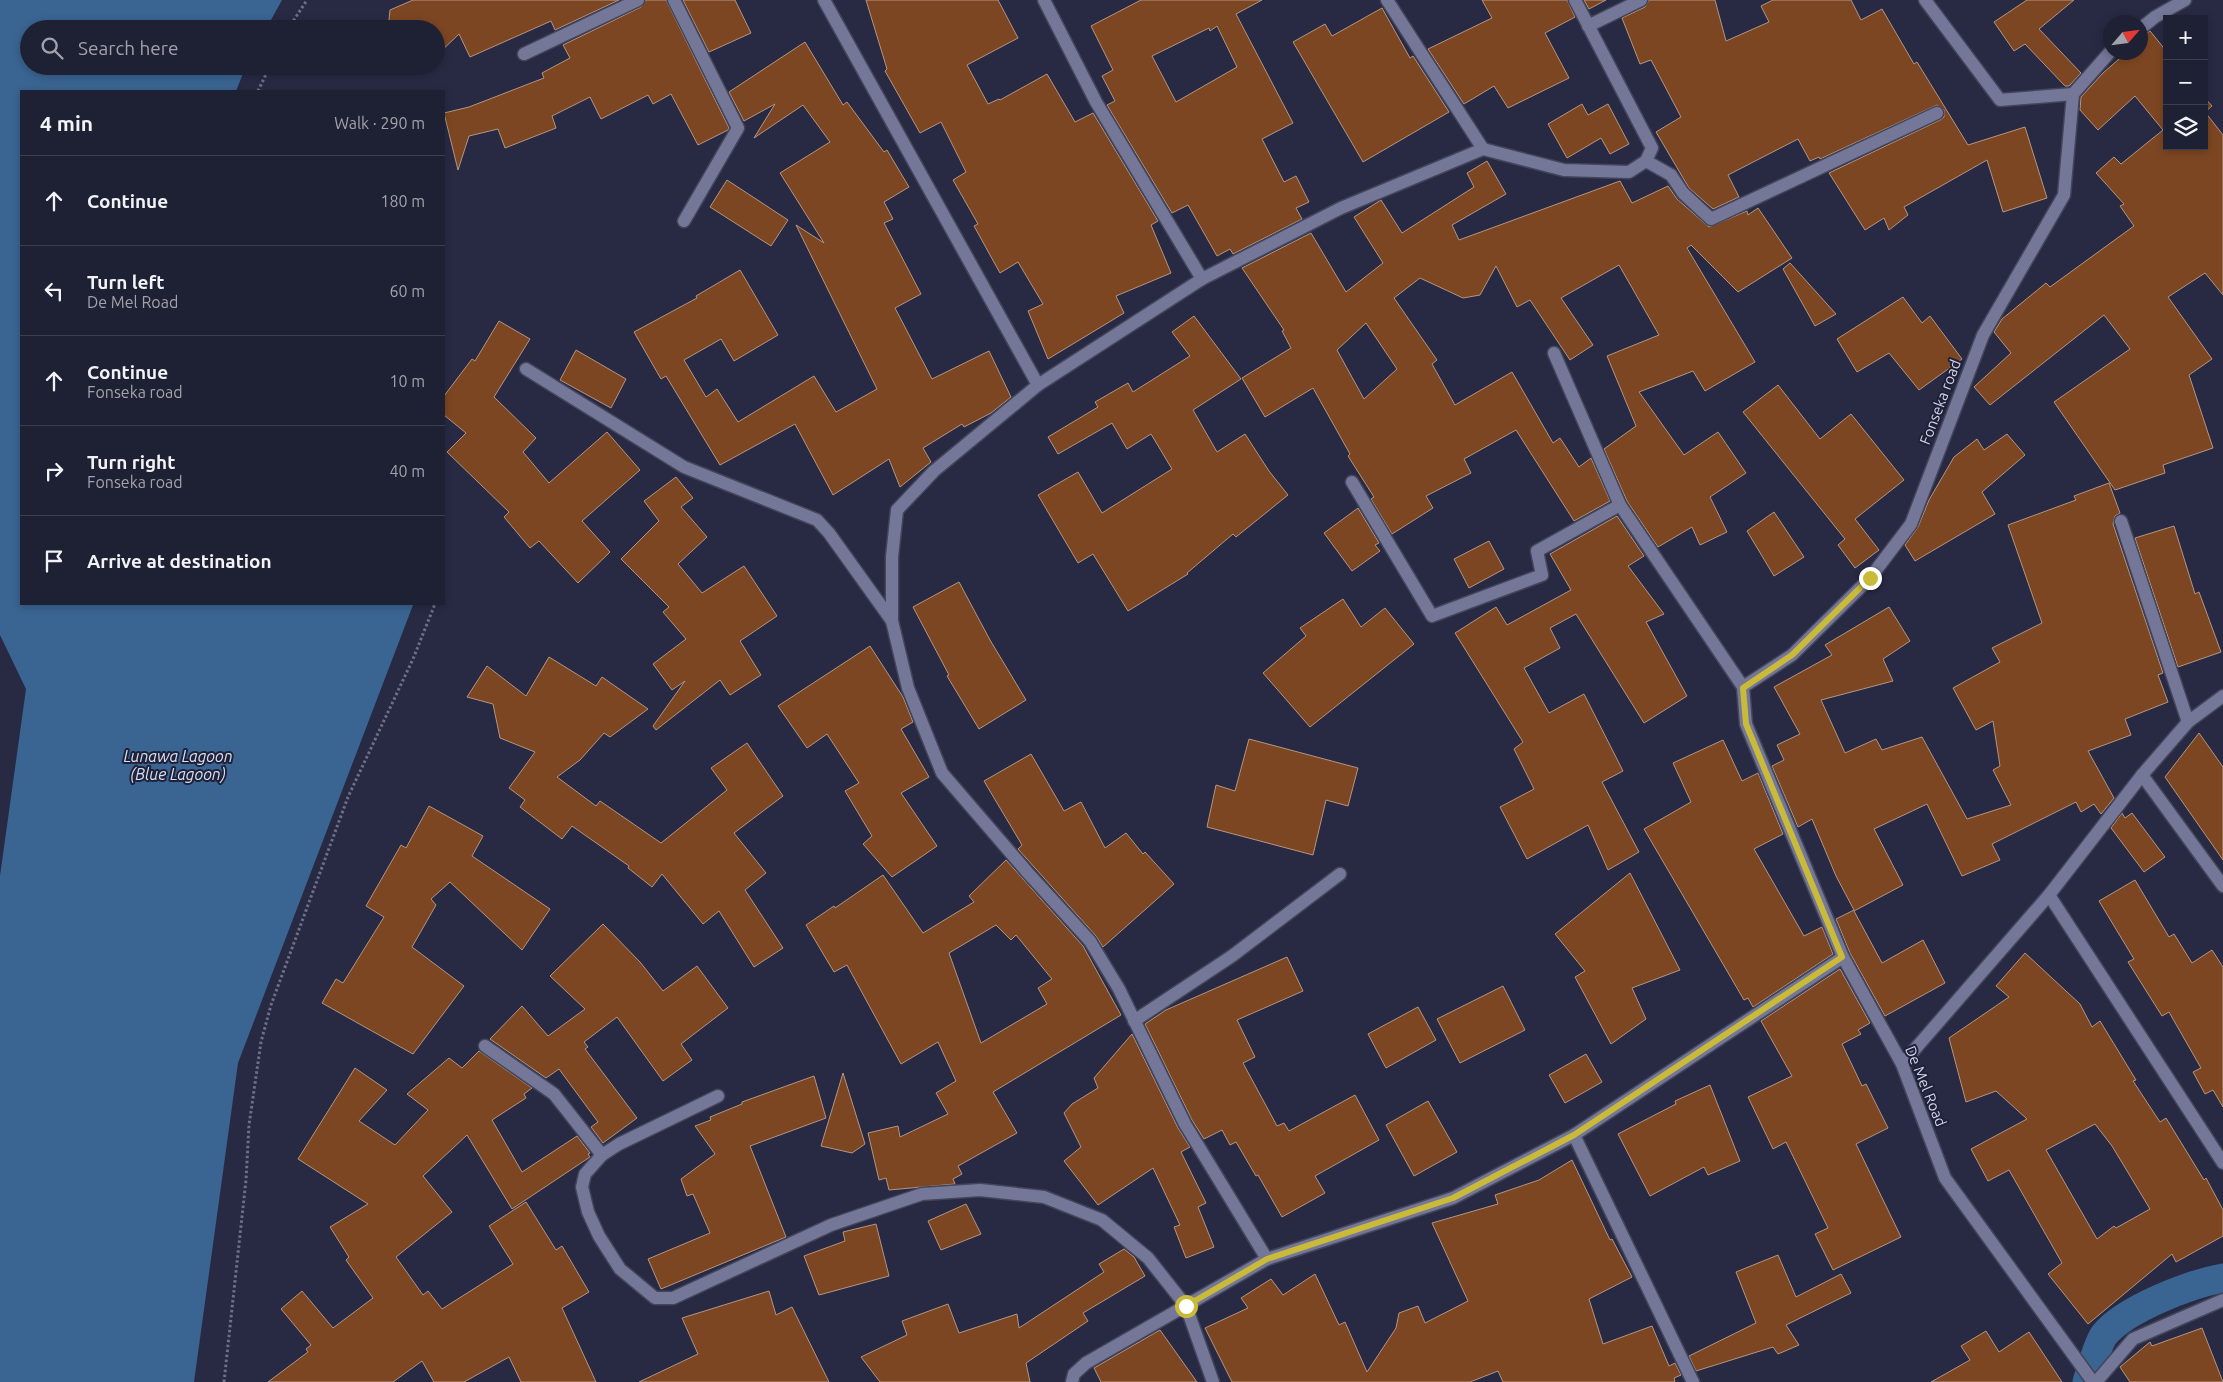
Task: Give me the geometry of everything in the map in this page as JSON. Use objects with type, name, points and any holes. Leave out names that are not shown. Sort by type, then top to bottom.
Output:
[{"type":"street","points":[[524,54],[638,0]]},
{"type":"street","points":[[674,0],[738,128],[684,222]]},
{"type":"street","points":[[824,0],[1038,385]]},
{"type":"street","points":[[1044,0],[1096,102],[1202,279]]},
{"type":"street","points":[[1387,0],[1483,150]]},
{"type":"street","points":[[1267,1259],[1185,1124],[1119,989],[1090,941],[1028,873],[942,773],[908,688],[892,621],[892,557],[897,510],[934,471],[1038,385],[1202,279],[1341,208],[1483,150],[1564,170],[1630,172],[1646,161],[1652,148],[1574,0]]},
{"type":"street","points":[[1588,26],[1641,0]]},
{"type":"street","points":[[1925,0],[2000,100],[2073,94],[2103,60]]},
{"type":"street","points":[[2148,23],[2185,0]]},
{"type":"street","name":"Fonseka road","points":[[1743,688],[1792,655],[1870,578],[1911,524],[1984,335],[2064,195],[2073,94]]},
{"type":"street","points":[[1646,161],[1670,175],[1683,193],[1710,219],[1936,113]]},
{"type":"street","points":[[1554,353],[1620,505],[1743,688]]},
{"type":"street","points":[[526,369],[684,467],[817,520],[829,533],[892,621]]},
{"type":"street","points":[[1352,482],[1432,616],[1542,576],[1537,551],[1620,505]]},
{"type":"street","points":[[2121,521],[2188,722]]},
{"type":"street","name":"De Mel Road","points":[[1743,688],[1746,724],[1842,957],[1902,1064],[1945,1178],[2095,1382]]},
{"type":"street","points":[[1902,1064],[2049,895],[2142,775],[2188,722],[2223,696]]},
{"type":"street","points":[[2142,775],[2223,886]]},
{"type":"street","points":[[1134,1021],[1232,956],[1340,874]]},
{"type":"street","points":[[2049,895],[2223,1163]]},
{"type":"street","points":[[1072,1382],[1074,1374],[1086,1363],[1267,1259],[1453,1198],[1574,1135],[1842,957]]},
{"type":"street","points":[[485,1046],[554,1094],[602,1155]]},
{"type":"street","points":[[718,1096],[619,1144],[602,1155],[585,1174],[582,1187],[588,1212],[599,1236],[620,1269],[654,1298],[673,1298],[831,1225],[922,1194],[980,1190],[1044,1197],[1102,1220],[1148,1258],[1186,1306],[1214,1382]]},
{"type":"street","points":[[1574,1135],[1692,1382]]},
{"type":"street","points":[[2095,1382],[2133,1339],[2223,1300]]},
{"type":"path","points":[[294,20],[307,0]]},
{"type":"path","points":[[258,90],[266,75]]},
{"type":"path","points":[[224,1382],[246,1180],[249,1125],[262,1042],[271,1005],[348,798],[413,659],[435,605]]},
{"type":"water","name":"Lunawa Lagoon (Blue Lagoon)","points":[[0,0],[282,0],[271,20],[20,20],[20,75],[242,75],[236,90],[20,90],[20,605],[413,605],[238,1063],[194,1382],[0,1382],[0,876],[26,689],[0,635]]},
{"type":"building","points":[[413,0],[619,0],[555,30],[551,21],[470,57],[459,34],[445,47],[445,20],[389,20],[390,10]]},
{"type":"building","points":[[646,0],[666,0],[729,128],[728,130],[698,145],[671,94],[653,104],[648,95],[601,119],[590,97],[552,116],[556,128],[505,148],[498,129],[469,136],[458,170],[445,113],[469,107],[544,78],[542,73],[570,58],[563,45],[641,7]]},
{"type":"building","points":[[683,0],[735,0],[751,33],[709,52]]},
{"type":"building","points":[[866,0],[998,0],[1018,38],[967,65],[988,104],[1000,100],[1047,74],[1075,122],[1093,113],[1158,221],[1151,225],[1171,273],[1116,296],[1124,313],[1048,359],[1028,311],[1043,304],[1018,262],[1000,273],[974,226],[978,224],[953,180],[966,172],[941,122],[920,133],[885,71],[887,69]]},
{"type":"building","points":[[1141,0],[1262,0],[1236,14],[1293,123],[1262,139],[1284,182],[1296,176],[1309,202],[1296,208],[1302,219],[1233,254],[1230,249],[1217,256],[1188,205],[1172,213],[1107,105],[1115,101],[1102,76],[1113,70],[1091,26]],"holes":[[[1217,26],[1237,67],[1176,102],[1152,56],[1209,28],[1210,31]]]},
{"type":"building","points":[[1482,0],[1567,0],[1575,17],[1545,33],[1569,78],[1508,108],[1494,86],[1464,104],[1428,49],[1492,18]]},
{"type":"building","points":[[1584,0],[1606,0],[1589,9]]},
{"type":"building","points":[[1649,0],[1715,0],[1726,41],[1769,22],[1761,6],[1773,0],[1851,0],[1861,20],[1882,9],[1914,64],[1917,62],[1968,145],[2025,127],[2047,198],[2003,212],[1987,160],[1904,207],[1908,215],[1889,230],[1884,218],[1865,230],[1829,173],[1940,120],[1944,117],[1944,110],[1937,105],[1820,159],[1819,157],[1810,161],[1798,139],[1728,175],[1739,197],[1713,209],[1689,188],[1656,132],[1681,117],[1651,60],[1640,64],[1622,18],[1645,7]]},
{"type":"building","points":[[2027,0],[2074,0],[2039,29],[2081,73],[2069,86],[2065,86],[2025,44],[2014,51],[1994,22]]},
{"type":"building","points":[[1382,8],[1410,58],[1413,56],[1449,112],[1363,162],[1293,42],[1325,24],[1332,36]]},
{"type":"building","points":[[2150,31],[2163,47],[2163,130],[2135,96],[2098,130],[2080,110],[2081,97],[2118,60],[2148,60],[2148,32]]},
{"type":"building","points":[[805,42],[843,105],[847,102],[884,152],[887,150],[909,187],[884,202],[893,219],[884,223],[921,294],[895,308],[932,379],[989,351],[1011,397],[991,413],[964,427],[962,424],[923,448],[931,462],[900,487],[889,459],[833,495],[795,424],[720,465],[666,376],[661,379],[634,332],[697,298],[696,296],[740,270],[778,335],[734,361],[721,339],[684,360],[706,397],[717,389],[738,422],[814,376],[836,412],[877,389],[796,225],[824,243],[780,173],[830,142],[803,105],[754,138],[775,104],[744,121],[729,92]]},
{"type":"building","points":[[2208,102],[2212,106],[2208,109]]},
{"type":"building","points":[[1582,104],[1588,115],[1608,104],[1629,144],[1610,154],[1601,138],[1567,158],[1548,124]]},
{"type":"building","points":[[2208,116],[2223,135],[2223,295],[2205,273],[2168,297],[2212,359],[2189,375],[2213,448],[2163,465],[2165,473],[2115,490],[2054,402],[2130,349],[2104,315],[1990,405],[1974,387],[2011,353],[1994,332],[2002,319],[2046,283],[2050,287],[2134,226],[2120,206],[2124,204],[2096,173],[2114,157],[2121,164],[2163,130],[2163,150],[2208,150]]},
{"type":"building","points":[[1487,161],[1506,194],[1452,225],[1459,240],[1620,181],[1632,203],[1668,186],[1677,199],[1709,227],[1747,211],[1748,215],[1758,208],[1792,258],[1738,292],[1691,245],[1687,248],[1755,362],[1705,391],[1693,371],[1639,392],[1684,455],[1718,432],[1746,473],[1710,497],[1727,532],[1700,545],[1692,527],[1658,547],[1627,501],[1604,449],[1636,426],[1607,356],[1659,335],[1619,265],[1561,298],[1593,345],[1570,360],[1530,300],[1517,307],[1496,266],[1480,295],[1463,298],[1420,278],[1394,298],[1437,360],[1432,364],[1455,405],[1512,372],[1553,443],[1560,438],[1579,467],[1591,458],[1610,501],[1574,521],[1516,430],[1464,459],[1471,473],[1426,496],[1433,508],[1392,534],[1371,499],[1374,497],[1348,456],[1350,454],[1313,388],[1265,417],[1242,378],[1291,348],[1282,331],[1284,330],[1242,268],[1311,233],[1346,292],[1383,263],[1354,217],[1381,200],[1402,233],[1474,187],[1467,173]],"holes":[[[1366,323],[1397,369],[1364,399],[1337,350]]]},
{"type":"building","points":[[727,180],[788,220],[771,246],[710,207]]},
{"type":"building","points":[[1790,263],[1836,314],[1815,326],[1783,269]]},
{"type":"building","points":[[1903,297],[1922,323],[1930,316],[1962,359],[1919,390],[1889,353],[1857,372],[1837,339]]},
{"type":"building","points":[[1194,316],[1241,379],[1193,410],[1217,452],[1245,434],[1269,471],[1288,495],[1236,537],[1233,534],[1188,574],[1128,611],[1093,554],[1078,563],[1038,495],[1078,472],[1102,513],[1172,469],[1151,434],[1127,449],[1112,423],[1058,454],[1048,437],[1098,407],[1095,402],[1128,383],[1133,392],[1190,356],[1172,332]]},
{"type":"building","points":[[499,321],[530,339],[494,397],[536,438],[523,452],[549,483],[607,432],[640,470],[582,521],[610,552],[578,583],[539,541],[530,548],[504,517],[509,512],[447,452],[466,433],[445,416],[445,395],[472,359],[475,361]]},
{"type":"building","points":[[576,350],[626,379],[611,408],[560,380]]},
{"type":"building","points":[[1778,385],[1820,439],[1851,414],[1904,480],[1855,519],[1879,550],[1855,568],[1838,545],[1845,539],[1743,412]]},
{"type":"building","points":[[2007,434],[2025,455],[1982,492],[1995,514],[1915,561],[1905,545],[1918,527],[1929,500],[1954,457],[1977,439],[1984,450]]},
{"type":"building","points":[[676,477],[693,498],[681,507],[707,537],[678,564],[702,593],[744,566],[777,616],[740,641],[761,675],[730,695],[720,680],[656,730],[653,726],[685,681],[672,690],[653,664],[686,639],[663,612],[669,607],[621,559],[659,521],[644,501]]},
{"type":"building","points":[[2109,483],[2120,513],[2115,516],[2113,524],[2163,673],[2158,675],[2168,702],[2125,719],[2131,735],[2088,751],[2114,798],[2101,814],[2094,804],[2081,812],[2076,802],[1992,844],[2000,860],[1962,876],[1927,804],[1874,829],[1903,885],[1854,911],[1882,963],[1923,940],[1945,983],[1885,1016],[1850,953],[1836,919],[1854,910],[1836,876],[1812,819],[1798,827],[1772,766],[1784,760],[1777,745],[1800,734],[1774,687],[1832,655],[1825,645],[1889,607],[1910,641],[1883,659],[1893,681],[1821,700],[1845,753],[1876,739],[1882,750],[1922,737],[1967,819],[2011,805],[1993,770],[2000,766],[1993,721],[1976,730],[1953,688],[2000,662],[1992,648],[2042,623],[2008,525],[2076,500],[2074,496]]},
{"type":"building","points":[[1358,508],[1379,543],[1375,545],[1380,551],[1352,571],[1324,533]]},
{"type":"building","points":[[1774,512],[1804,557],[1774,576],[1747,531]]},
{"type":"building","points":[[1617,516],[1644,556],[1628,566],[1664,614],[1646,622],[1687,696],[1644,723],[1576,614],[1550,628],[1560,648],[1524,668],[1549,713],[1584,694],[1623,771],[1602,782],[1639,852],[1608,870],[1588,825],[1527,859],[1500,807],[1534,789],[1514,749],[1523,742],[1455,633],[1496,607],[1507,625],[1571,590],[1550,554]]},
{"type":"building","points":[[2174,526],[2195,594],[2199,592],[2221,652],[2178,667],[2135,538]]},
{"type":"building","points":[[1489,541],[1504,569],[1469,588],[1454,559]]},
{"type":"building","points":[[959,582],[990,640],[1026,700],[979,729],[947,676],[949,675],[913,607]]},
{"type":"building","points":[[1343,599],[1361,627],[1385,608],[1414,644],[1310,727],[1263,673],[1306,636],[1300,628]]},
{"type":"building","points":[[870,646],[903,697],[913,722],[901,729],[929,777],[901,793],[937,846],[892,877],[863,844],[872,836],[845,791],[859,783],[827,734],[807,748],[778,706]]},
{"type":"building","points":[[549,657],[596,686],[602,677],[648,709],[610,737],[604,733],[580,760],[557,777],[596,806],[600,801],[661,843],[727,790],[711,768],[747,743],[783,796],[734,833],[766,873],[745,890],[783,948],[754,967],[719,911],[703,924],[662,874],[652,887],[628,868],[629,866],[572,826],[562,839],[520,807],[525,800],[509,788],[535,752],[500,738],[493,704],[467,697],[487,666],[526,696]]},
{"type":"building","points":[[2199,733],[2223,767],[2223,860],[2165,777]]},
{"type":"building","points":[[1249,739],[1358,768],[1348,806],[1326,800],[1313,855],[1207,827],[1216,785],[1235,791]]},
{"type":"building","points":[[1723,740],[1742,781],[1758,773],[1783,834],[1754,849],[1804,936],[1822,927],[1833,954],[1753,1007],[1748,998],[1744,1000],[1644,829],[1691,802],[1673,763]]},
{"type":"building","points":[[1031,754],[1064,811],[1081,802],[1105,848],[1126,833],[1143,854],[1145,852],[1174,884],[1103,947],[1096,936],[1018,849],[1022,845],[984,781]]},
{"type":"building","points":[[429,806],[483,836],[472,856],[550,909],[522,950],[450,882],[431,899],[436,905],[412,947],[464,986],[413,1054],[322,1003],[336,979],[343,983],[384,917],[366,906],[401,845],[406,848]]},
{"type":"building","points":[[2122,813],[2125,818],[2132,813],[2165,857],[2144,872],[2111,828]]},
{"type":"building","points":[[1006,860],[1083,946],[1121,1015],[993,1092],[1017,1133],[958,1166],[962,1174],[953,1179],[955,1184],[889,1190],[886,1178],[879,1180],[868,1133],[898,1126],[900,1137],[948,1114],[936,1093],[956,1081],[938,1042],[901,1064],[847,965],[834,972],[806,925],[834,906],[835,908],[883,875],[923,933],[974,902],[969,896]],"holes":[[[996,925],[1011,940],[1016,935],[1052,979],[1038,988],[1047,1004],[981,1043],[949,953]]]},
{"type":"building","points":[[1630,873],[1680,970],[1632,988],[1646,1019],[1611,1044],[1575,977],[1585,971],[1555,934]]},
{"type":"building","points":[[2135,880],[2169,937],[2174,934],[2192,963],[2212,950],[2223,967],[2223,1107],[2213,1090],[2205,1094],[2193,1072],[2201,1068],[2169,1012],[2162,1016],[2128,962],[2134,959],[2099,901]]},
{"type":"building","points":[[603,924],[640,962],[663,991],[697,966],[728,1008],[681,1044],[692,1060],[663,1081],[617,1017],[584,1042],[588,1047],[585,1049],[637,1118],[603,1143],[591,1127],[598,1122],[559,1069],[546,1078],[490,1039],[522,1006],[548,1036],[585,1009],[550,976]]},
{"type":"building","points":[[2025,953],[2080,1004],[2092,1027],[2100,1021],[2136,1080],[2133,1081],[2160,1122],[2166,1118],[2204,1180],[2206,1178],[2223,1210],[2223,1236],[2176,1262],[2172,1254],[2088,1324],[2048,1274],[2062,1263],[2009,1170],[1988,1181],[1971,1149],[2027,1119],[1996,1091],[1966,1102],[1949,1038],[2009,997],[1996,986]],"holes":[[[2095,1124],[2112,1146],[2150,1209],[2116,1228],[2114,1226],[2097,1239],[2046,1150]]]},
{"type":"building","points":[[1287,957],[1303,991],[1237,1020],[1255,1057],[1243,1063],[1277,1126],[1284,1123],[1289,1131],[1355,1095],[1379,1140],[1315,1176],[1325,1193],[1282,1217],[1258,1175],[1256,1176],[1236,1142],[1230,1145],[1222,1130],[1204,1139],[1192,1120],[1145,1024],[1166,1010]]},
{"type":"building","points":[[1840,969],[1870,1023],[1858,1030],[1861,1034],[1842,1044],[1862,1086],[1866,1084],[1888,1128],[1856,1144],[1901,1237],[1833,1270],[1815,1234],[1828,1228],[1786,1142],[1773,1149],[1748,1097],[1792,1076],[1761,1021]]},
{"type":"building","points":[[1503,986],[1525,1030],[1460,1063],[1437,1019]]},
{"type":"building","points":[[1418,1007],[1436,1040],[1386,1068],[1368,1034]]},
{"type":"building","points":[[1132,1034],[1178,1128],[1190,1147],[1181,1152],[1206,1203],[1198,1207],[1214,1247],[1186,1258],[1174,1227],[1180,1225],[1153,1168],[1098,1205],[1064,1161],[1081,1147],[1064,1113],[1072,1104],[1098,1088],[1094,1078]]},
{"type":"building","points":[[479,1051],[532,1088],[524,1094],[526,1098],[492,1120],[522,1172],[577,1136],[590,1153],[588,1154],[590,1157],[512,1209],[467,1135],[423,1176],[452,1212],[396,1257],[423,1295],[428,1291],[442,1309],[513,1264],[489,1226],[526,1202],[556,1250],[562,1246],[589,1292],[562,1308],[596,1382],[521,1382],[509,1357],[464,1382],[434,1382],[422,1361],[393,1382],[268,1382],[308,1352],[306,1349],[311,1345],[281,1309],[302,1291],[333,1328],[373,1298],[346,1260],[349,1257],[330,1227],[368,1204],[298,1159],[355,1068],[387,1090],[359,1121],[395,1145],[428,1110],[407,1094],[449,1058],[462,1068]]},
{"type":"building","points":[[1586,1054],[1602,1082],[1565,1103],[1549,1075]]},
{"type":"building","points":[[843,1073],[865,1144],[852,1153],[821,1146]]},
{"type":"building","points":[[814,1076],[826,1118],[750,1146],[786,1237],[661,1289],[648,1259],[710,1233],[693,1194],[687,1196],[681,1179],[715,1154],[695,1126],[711,1120],[710,1117],[742,1104],[742,1102]]},
{"type":"building","points":[[1710,1085],[1740,1161],[1708,1175],[1704,1167],[1650,1196],[1618,1134],[1676,1104],[1675,1101]]},
{"type":"building","points":[[1428,1101],[1457,1152],[1414,1176],[1386,1125]]},
{"type":"building","points":[[1572,1160],[1610,1240],[1612,1239],[1632,1277],[1589,1299],[1603,1344],[1652,1326],[1669,1366],[1675,1363],[1681,1375],[1674,1378],[1675,1382],[1503,1382],[1498,1371],[1470,1382],[1232,1382],[1205,1328],[1248,1308],[1241,1298],[1271,1279],[1283,1295],[1315,1274],[1339,1325],[1345,1322],[1367,1372],[1396,1328],[1399,1313],[1418,1306],[1425,1323],[1468,1301],[1432,1223],[1498,1204],[1495,1195],[1539,1180]]},
{"type":"building","points":[[966,1204],[981,1234],[941,1250],[928,1221]]},
{"type":"building","points":[[876,1224],[889,1276],[819,1295],[804,1256],[845,1241],[843,1232]]},
{"type":"building","points":[[1124,1249],[1134,1257],[1145,1276],[1083,1313],[1088,1321],[1026,1363],[1030,1382],[880,1382],[861,1357],[907,1335],[902,1321],[948,1304],[959,1333],[1017,1314],[1019,1328],[1104,1272],[1099,1264]]},
{"type":"building","points":[[1778,1255],[1796,1297],[1841,1274],[1851,1293],[1786,1325],[1799,1345],[1778,1354],[1773,1347],[1696,1371],[1689,1356],[1756,1323],[1736,1272]]},
{"type":"building","points":[[769,1291],[776,1315],[792,1307],[829,1382],[639,1382],[698,1354],[682,1318]]},
{"type":"building","points":[[2202,1328],[2223,1382],[2130,1382],[2120,1367],[2150,1342],[2152,1346]]},
{"type":"building","points":[[1160,1330],[1197,1382],[1101,1382],[1094,1368]]},
{"type":"building","points":[[1986,1331],[1999,1352],[2029,1332],[2062,1382],[1931,1382],[1970,1360],[1961,1346]]},
{"type":"waterway","points":[[2087,1382],[2101,1339],[2114,1325],[2142,1307],[2159,1299],[2193,1286],[2223,1278]]},
{"type":"route","points":[[1186,1306],[1267,1259],[1453,1198],[1574,1135],[1842,957],[1746,724],[1743,688],[1792,655],[1870,578]]}]
